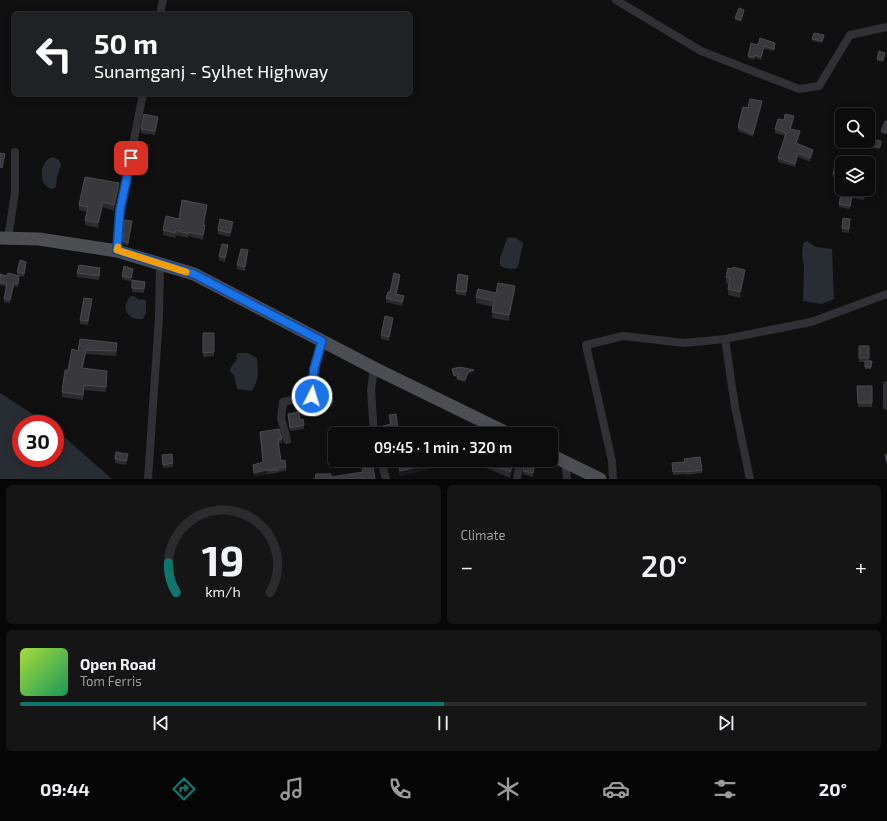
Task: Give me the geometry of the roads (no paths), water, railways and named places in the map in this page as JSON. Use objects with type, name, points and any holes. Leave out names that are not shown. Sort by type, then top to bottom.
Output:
[{"type":"main road","points":[[4,238],[39,239],[117,250],[194,274],[374,368],[495,427]]},
{"type":"main road","points":[[558,458],[600,479]]},
{"type":"street","points":[[160,12],[163,0]]},
{"type":"street","points":[[616,0],[701,51],[799,89],[819,86],[850,35],[887,27]]},
{"type":"street","points":[[117,250],[120,210],[143,96]]},
{"type":"street","points":[[4,238],[15,192],[15,152]]},
{"type":"street","points":[[148,479],[159,324],[160,264]]},
{"type":"street","points":[[613,479],[612,461],[586,345],[623,336],[684,343],[725,340],[811,322],[887,294]]},
{"type":"street","points":[[725,340],[735,407],[750,479]]},
{"type":"street","points":[[286,440],[281,418],[284,402],[312,396],[314,369],[322,341]]},
{"type":"street","points":[[374,368],[371,390],[374,427]]},
{"type":"street","points":[[887,385],[887,406]]},
{"type":"street","points":[[565,462],[567,479]]},
{"type":"street","points":[[383,467],[386,479]]},
{"type":"street","points":[[517,479],[519,467]]}]
